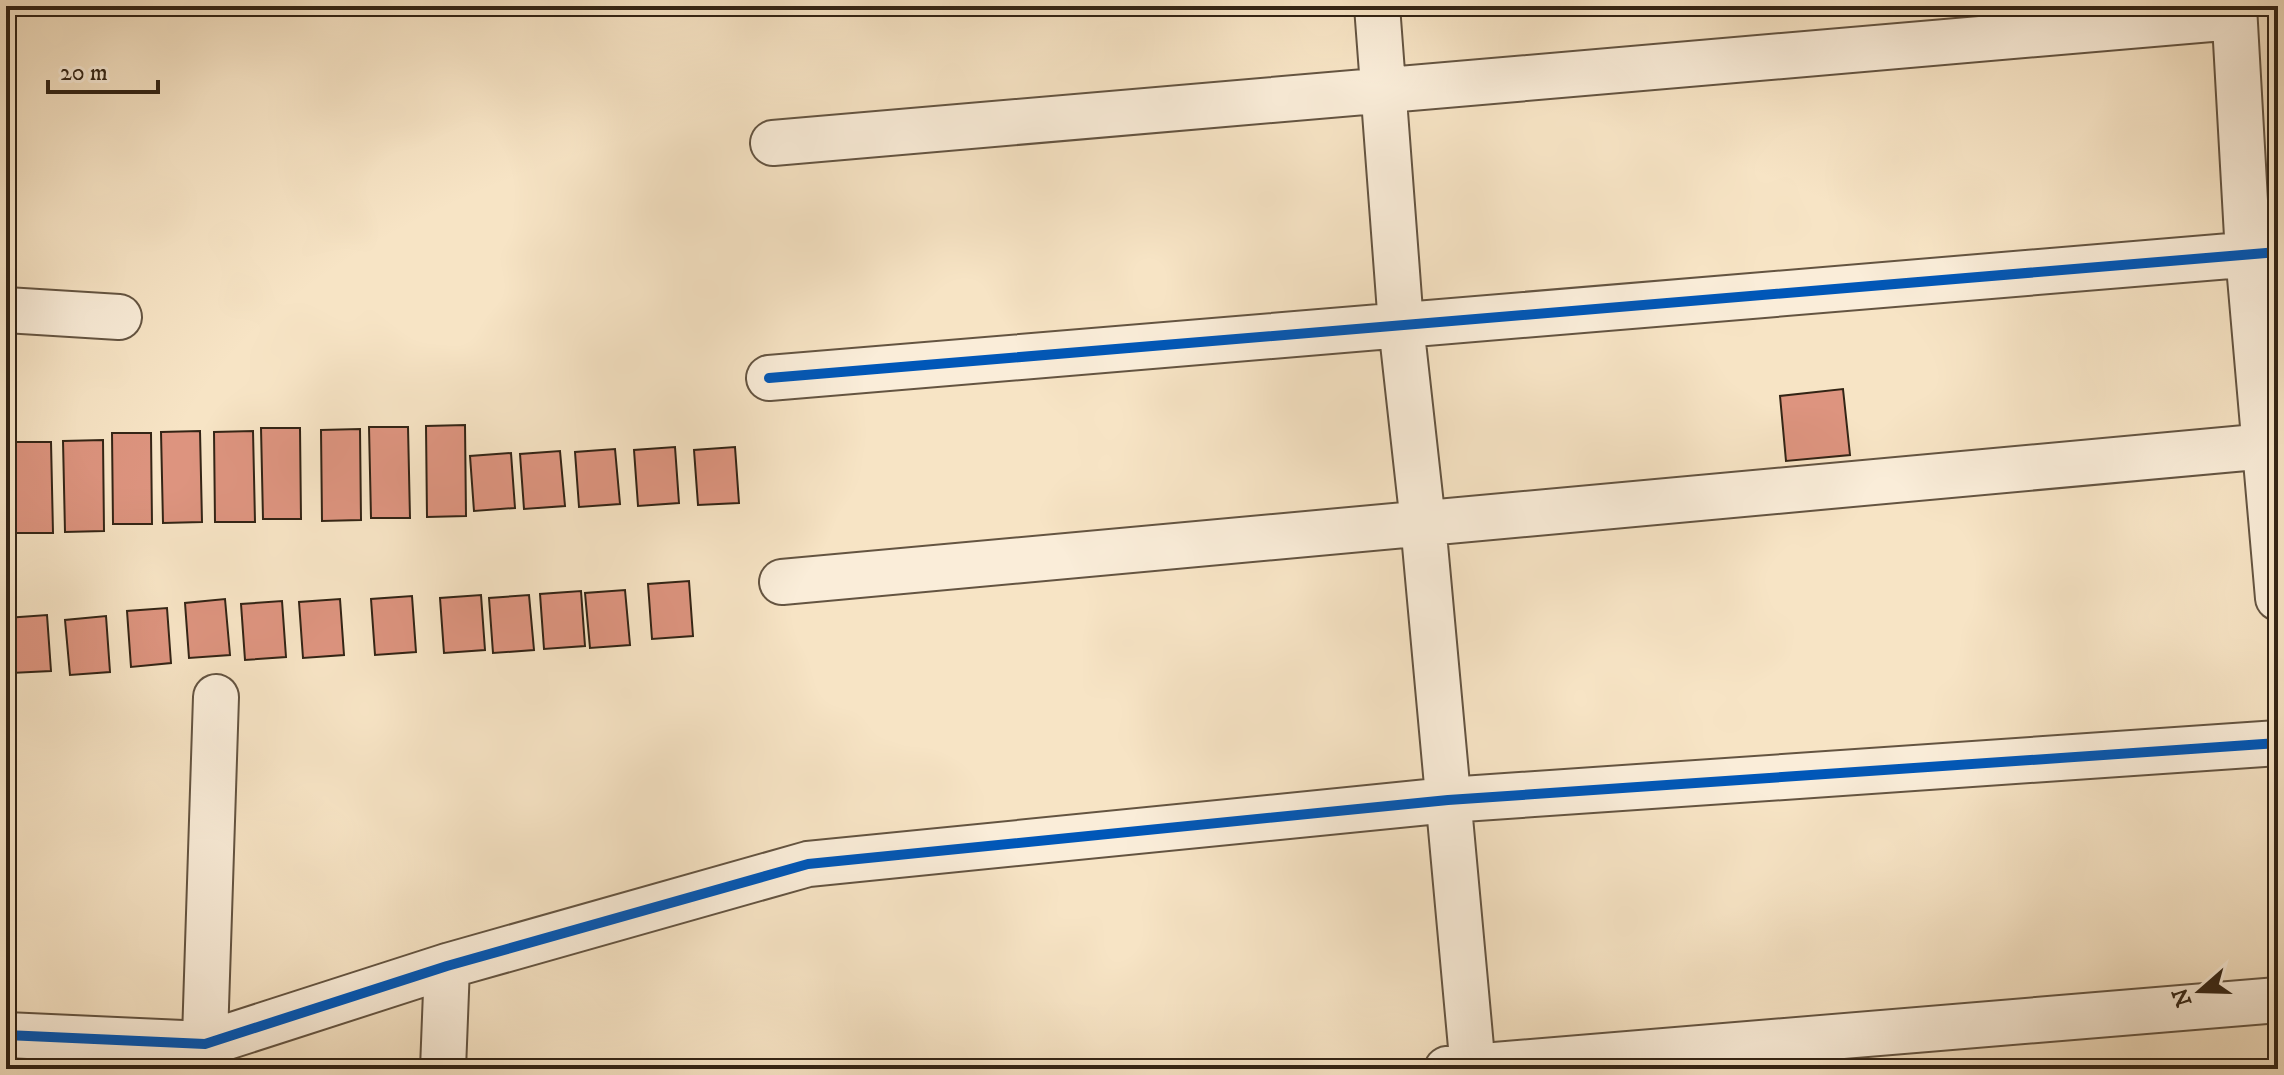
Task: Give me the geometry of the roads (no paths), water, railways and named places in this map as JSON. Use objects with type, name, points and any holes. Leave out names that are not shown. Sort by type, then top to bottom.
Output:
[{"type":"street","points":[[1377,6],[1401,325],[1448,800],[1464,1068],[2278,1000]]},
{"type":"street","points":[[773,143],[2234,12],[2263,253],[2278,598]]},
{"type":"street","points":[[769,378],[2263,253]]},
{"type":"street","points":[[6,310],[119,317]]},
{"type":"street","points":[[782,582],[2272,445]]},
{"type":"street","points":[[205,1056],[216,697]]},
{"type":"street","points":[[6,1035],[205,1056],[447,966],[808,864],[1448,800],[2278,743]]},
{"type":"street","points":[[443,1069],[447,966]]}]
